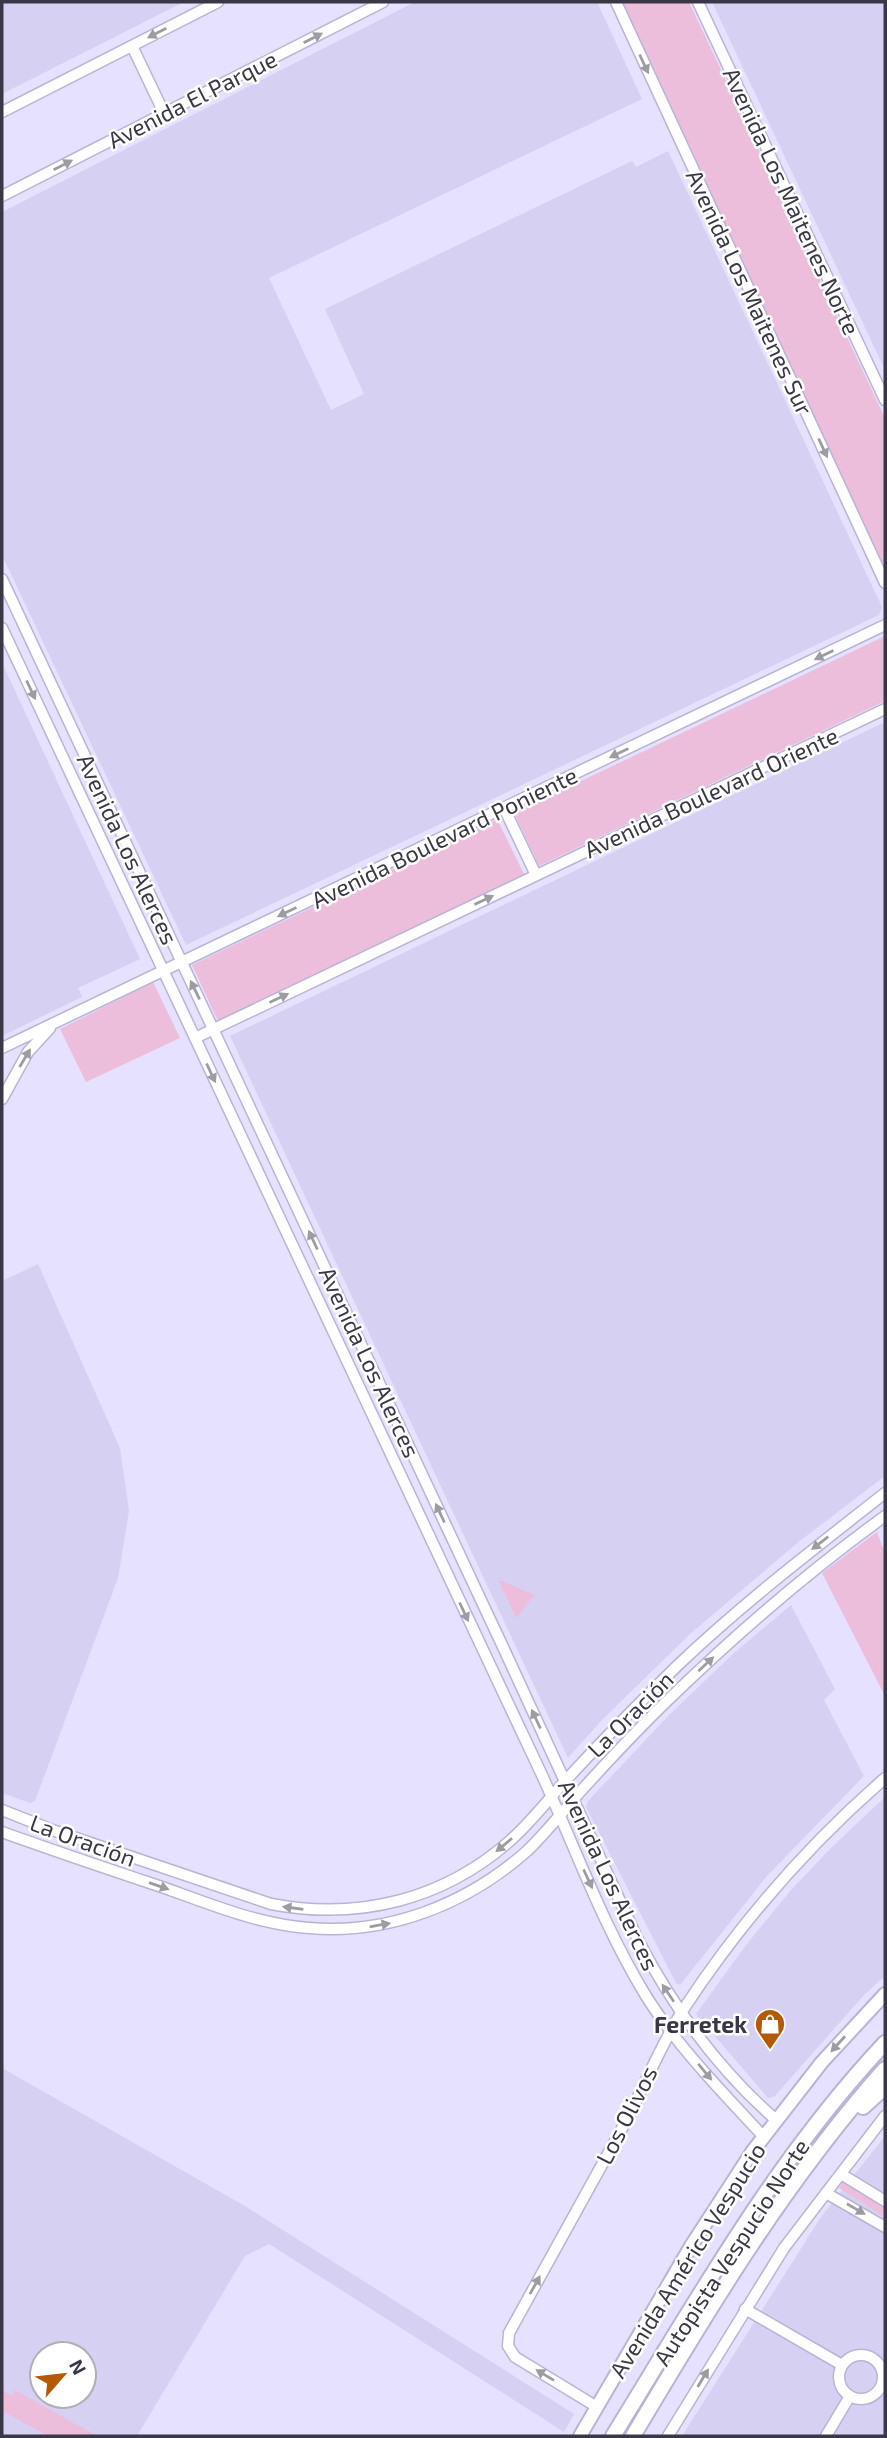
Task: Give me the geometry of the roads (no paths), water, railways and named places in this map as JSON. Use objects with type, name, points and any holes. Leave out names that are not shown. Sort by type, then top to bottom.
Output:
[{"type":"highway","name":"Autopista Vespucio Norte","points":[[613,2436],[763,2195],[816,2124],[885,2043]]},
{"type":"highway","name":"Autopista Vespucio Norte","points":[[633,2436],[746,2254],[820,2146],[885,2069]]},
{"type":"highway","points":[[820,2146],[885,2087]]},
{"type":"main road","name":"Avenida Américo Vespucio","points":[[580,2436],[702,2227],[763,2136],[822,2062],[885,1994]]},
{"type":"street","points":[[2,112],[218,2]]},
{"type":"street","name":"Avenida El Parque","points":[[2,196],[383,2]]},
{"type":"street","name":"Avenida Los Maitenes Sur","points":[[615,2],[885,583]]},
{"type":"street","name":"Avenida Los Maitenes Norte","points":[[698,2],[885,400]]},
{"type":"street","points":[[132,46],[164,113]]},
{"type":"street","name":"Avenida Los Alerces","points":[[2,579],[638,1940],[662,1985],[681,2012],[725,2068],[775,2119]]},
{"type":"street","name":"Avenida Boulevard Poniente","points":[[2,1048],[885,625]]},
{"type":"street","name":"Avenida Los Alerces","points":[[2,628],[637,1980],[671,2031],[763,2136]]},
{"type":"street","name":"Avenida Boulevard Oriente","points":[[195,1038],[885,709]]},
{"type":"street","points":[[503,808],[536,875]]},
{"type":"street","points":[[2,1099],[28,1052],[55,1022]]},
{"type":"street","name":"La Oración","points":[[2,1810],[255,1900],[288,1907],[338,1910],[368,1908],[413,1898],[445,1884],[485,1860],[527,1825],[639,1703],[701,1644],[789,1567],[885,1493]]},
{"type":"street","points":[[874,1502],[885,1517]]},
{"type":"street","name":"La Oración","points":[[2,1832],[249,1917],[291,1926],[330,1929],[373,1926],[409,1918],[447,1903],[493,1877],[525,1852],[635,1733],[716,1654],[798,1583],[885,1517]]},
{"type":"street","name":"Los Olivos","points":[[597,2407],[516,2357],[508,2346],[509,2333],[622,2128],[649,2068],[681,2012],[736,1935],[782,1878],[885,1778]]},
{"type":"street","points":[[249,1917],[255,1900]]},
{"type":"street","points":[[668,2436],[784,2248],[885,2116]]},
{"type":"street","points":[[841,2174],[885,2201]]},
{"type":"street","points":[[826,2193],[885,2227]]},
{"type":"street","points":[[745,2309],[842,2365]]},
{"type":"street","points":[[854,2356],[869,2356],[880,2366],[884,2375],[881,2387],[873,2396],[861,2399],[850,2396],[839,2382],[842,2365],[854,2356]]},
{"type":"street","points":[[826,2436],[850,2396]]},
{"type":"place","name":"Ferretek","points":[[770,2051]]}]
